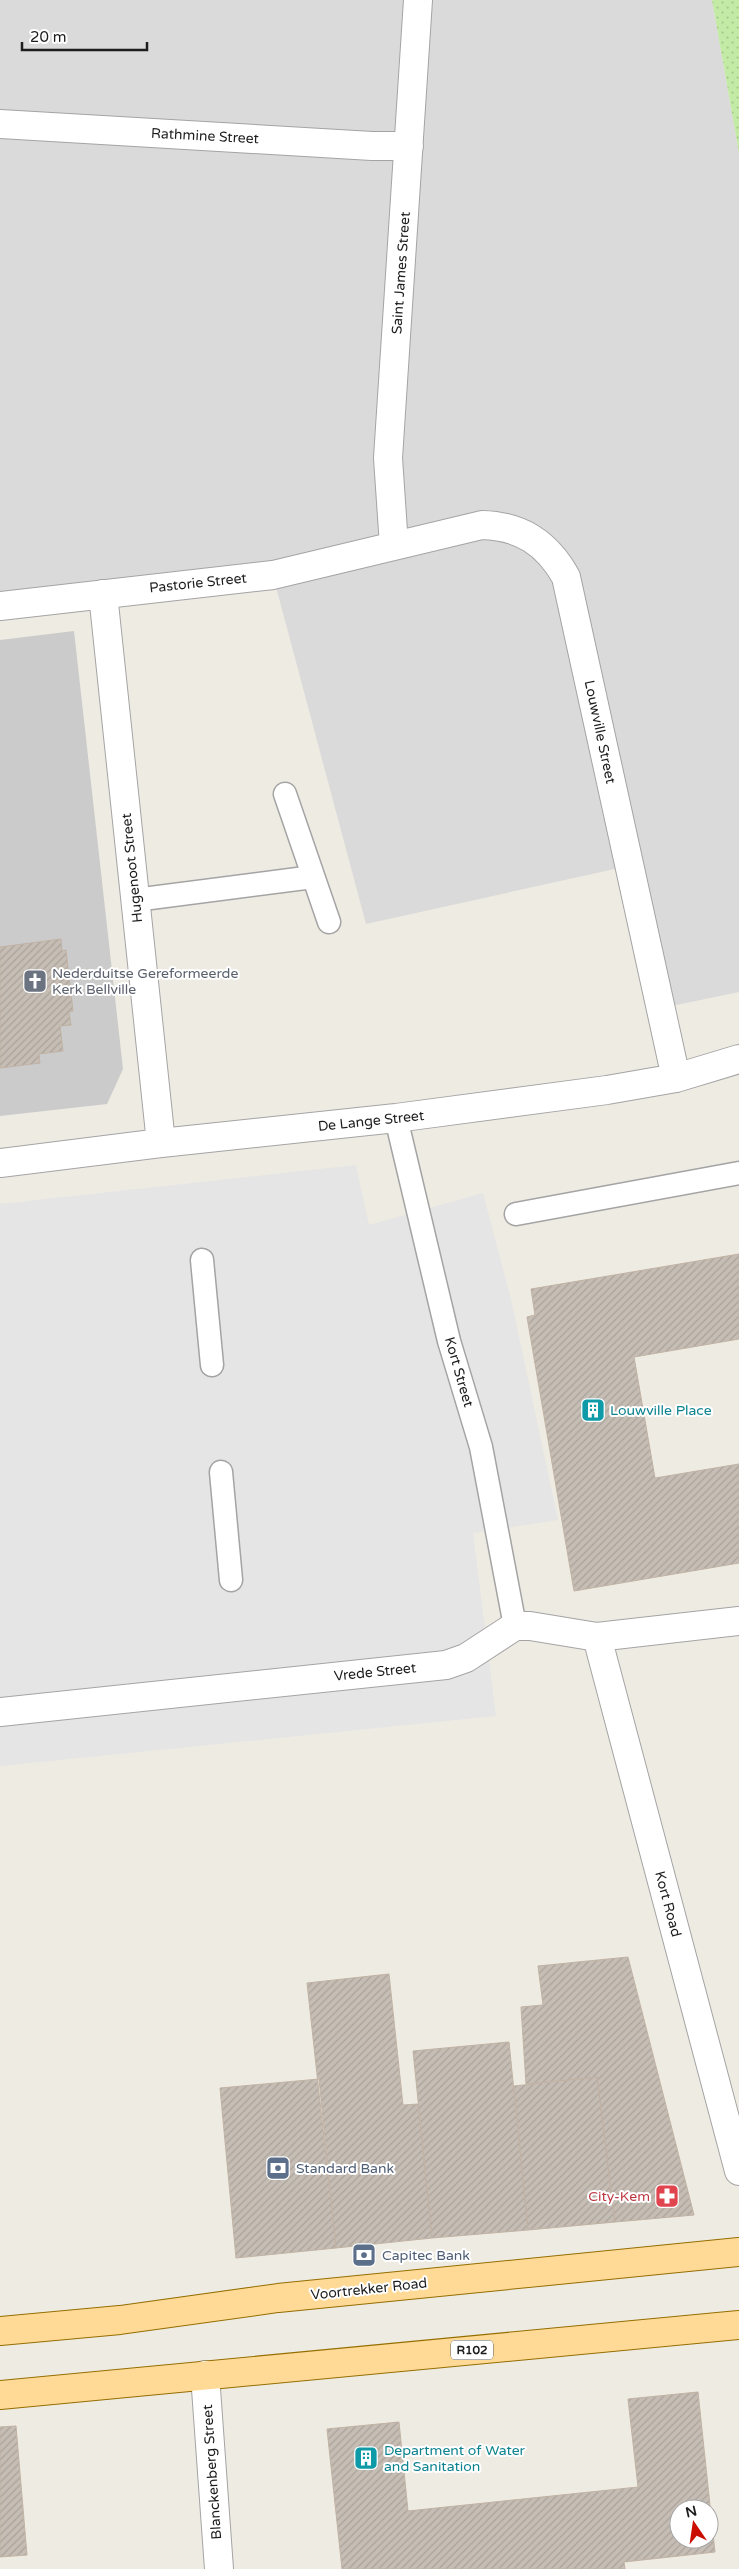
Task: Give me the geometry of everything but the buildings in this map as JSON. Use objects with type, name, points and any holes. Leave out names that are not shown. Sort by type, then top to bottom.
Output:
[{"type":"main road","name":"Voortrekker Road","points":[[0,2331],[120,2320],[278,2298],[739,2252]]},
{"type":"main road","name":"R102","points":[[0,2395],[739,2325]]},
{"type":"street","name":"Saint James Street","points":[[394,546],[388,458],[418,0]]},
{"type":"street","name":"Rathmine Street","points":[[0,124],[372,146],[409,146]]},
{"type":"street","name":"Louwville Street","points":[[394,546],[482,525],[500,525],[517,530],[539,542],[558,561],[566,577],[676,1078]]},
{"type":"street","name":"Pastorie Street","points":[[0,606],[273,575],[394,546]]},
{"type":"street","name":"Hugenoot Street","points":[[103,594],[161,1142]]},
{"type":"street","name":"De Lange Street","points":[[0,1163],[161,1142],[396,1118],[607,1090],[676,1078],[739,1059]]},
{"type":"street","points":[[515,1626],[530,1626],[597,1638],[739,1622]]},
{"type":"street","name":"Vrede Street","points":[[0,1712],[446,1665],[466,1658],[515,1626]]},
{"type":"street","name":"Kort Road","points":[[597,1638],[739,2171]]},
{"type":"street","name":"Blanckenberg Street","points":[[205,2375],[219,2569]]},
{"type":"lane","points":[[285,794],[329,922]]},
{"type":"lane","points":[[136,900],[313,876]]},
{"type":"lane","name":"Kort Street","points":[[396,1118],[449,1341],[481,1447],[515,1626]]},
{"type":"lane","points":[[516,1214],[739,1173]]},
{"type":"lane","points":[[202,1260],[212,1365]]},
{"type":"lane","points":[[221,1472],[231,1580]]},
{"type":"shaded area","points":[[0,0],[712,0],[739,153],[739,992],[662,1008],[633,865],[366,924],[272,572],[0,601]]},
{"type":"shaded area","points":[[74,631],[123,1069],[107,1104],[0,1116],[0,640]]},
{"type":"shaded area","points":[[356,1165],[369,1225],[483,1193],[511,1299],[558,1520],[473,1533],[496,1716],[0,1766],[0,1204]]},
{"type":"green space","points":[[712,0],[739,0],[739,153]]},
{"type":"place","name":"Nederduitse Gereformeerde Kerk Bellville","points":[[35,981]]},
{"type":"place","name":"Louwville Place","points":[[593,1410]]},
{"type":"place","name":"Standard Bank","points":[[278,2168]]},
{"type":"place","name":"City-Kem","points":[[667,2196]]},
{"type":"place","name":"Capitec Bank","points":[[364,2255]]},
{"type":"place","name":"Department of Water and Sanitation","points":[[366,2458]]}]
